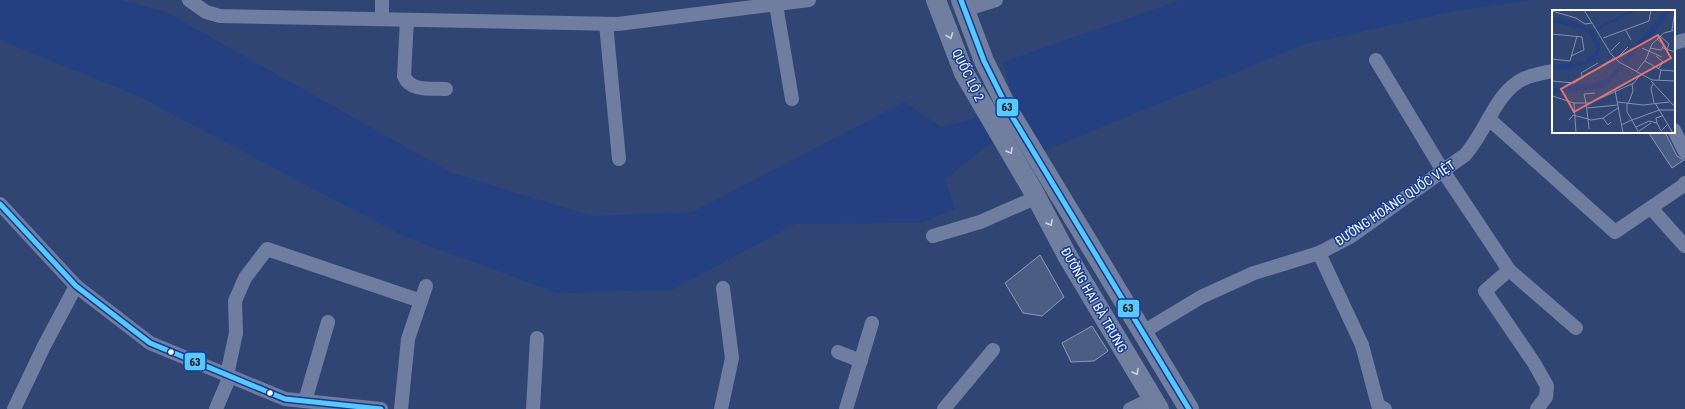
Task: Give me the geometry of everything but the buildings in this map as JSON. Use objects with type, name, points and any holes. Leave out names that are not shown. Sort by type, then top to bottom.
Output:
[{"type":"highway","name":"QUỐC LỘ 2","points":[[936,0],[964,73],[1033,193]]},
{"type":"highway","name":"QUỐC LỘ 2","points":[[962,5],[987,68],[1010,113],[1050,179]]},
{"type":"highway","name":"ĐƯỜNG HAI BÀ TRƯNG","points":[[1050,179],[1189,409]]},
{"type":"highway","name":"ĐƯỜNG HAI BÀ TRƯNG","points":[[1033,193],[1155,404]]},
{"type":"street","points":[[189,0],[206,12],[220,16],[606,24],[618,24],[809,0]]},
{"type":"street","points":[[382,0],[382,20]]},
{"type":"street","points":[[962,5],[996,0]]},
{"type":"street","points":[[776,5],[792,99]]},
{"type":"street","points":[[407,20],[404,76],[406,81],[414,87],[446,89]]},
{"type":"street","points":[[606,24],[619,159]]},
{"type":"street","points":[[1675,43],[1685,40]]},
{"type":"street","points":[[1376,60],[1443,171],[1509,270],[1576,328]]},
{"type":"street","name":"ĐƯỜNG HOÀNG QUỐC VIỆT","points":[[1143,332],[1201,297],[1247,276],[1318,253],[1350,237],[1465,155],[1475,144],[1501,98],[1510,88],[1522,80],[1552,71]]},
{"type":"street","points":[[1490,119],[1615,232],[1685,183]]},
{"type":"street","points":[[1675,132],[1685,152]]},
{"type":"street","points":[[932,236],[980,222],[1033,193]]},
{"type":"street","points":[[0,204],[76,286],[150,343],[284,399],[381,409]]},
{"type":"street","points":[[1650,208],[1685,246]]},
{"type":"street","points":[[216,409],[229,376],[236,333],[235,301],[245,278],[267,249],[421,301]]},
{"type":"street","points":[[1318,253],[1362,345],[1378,405],[1385,409]]},
{"type":"street","points":[[1509,270],[1485,291],[1534,363],[1547,386],[1546,397],[1537,409]]},
{"type":"street","points":[[14,409],[44,346],[76,286]]},
{"type":"street","points":[[401,409],[408,339],[426,286]]},
{"type":"street","points":[[722,409],[732,358],[723,288]]},
{"type":"street","points":[[306,401],[328,322]]},
{"type":"street","points":[[846,409],[872,323]]},
{"type":"street","points":[[533,409],[538,338]]},
{"type":"street","points":[[944,409],[993,350]]},
{"type":"street","points":[[838,352],[860,361]]},
{"type":"street","points":[[1130,409],[1155,404]]},
{"type":"water","points":[[0,0],[121,0],[166,12],[452,173],[592,216],[692,212],[904,102],[941,127],[970,120],[1012,95],[1003,62],[1180,0],[1531,0],[1456,11],[1305,44],[1041,152],[1027,127],[984,148],[945,180],[955,209],[921,223],[795,224],[672,290],[557,293],[403,236],[136,95],[0,40]]},
{"type":"transit line","name":"63","points":[[961,0],[984,61],[1010,113],[1189,409]]},
{"type":"transit line","name":"63","points":[[0,204],[76,286],[150,343],[285,399],[381,409]]}]
